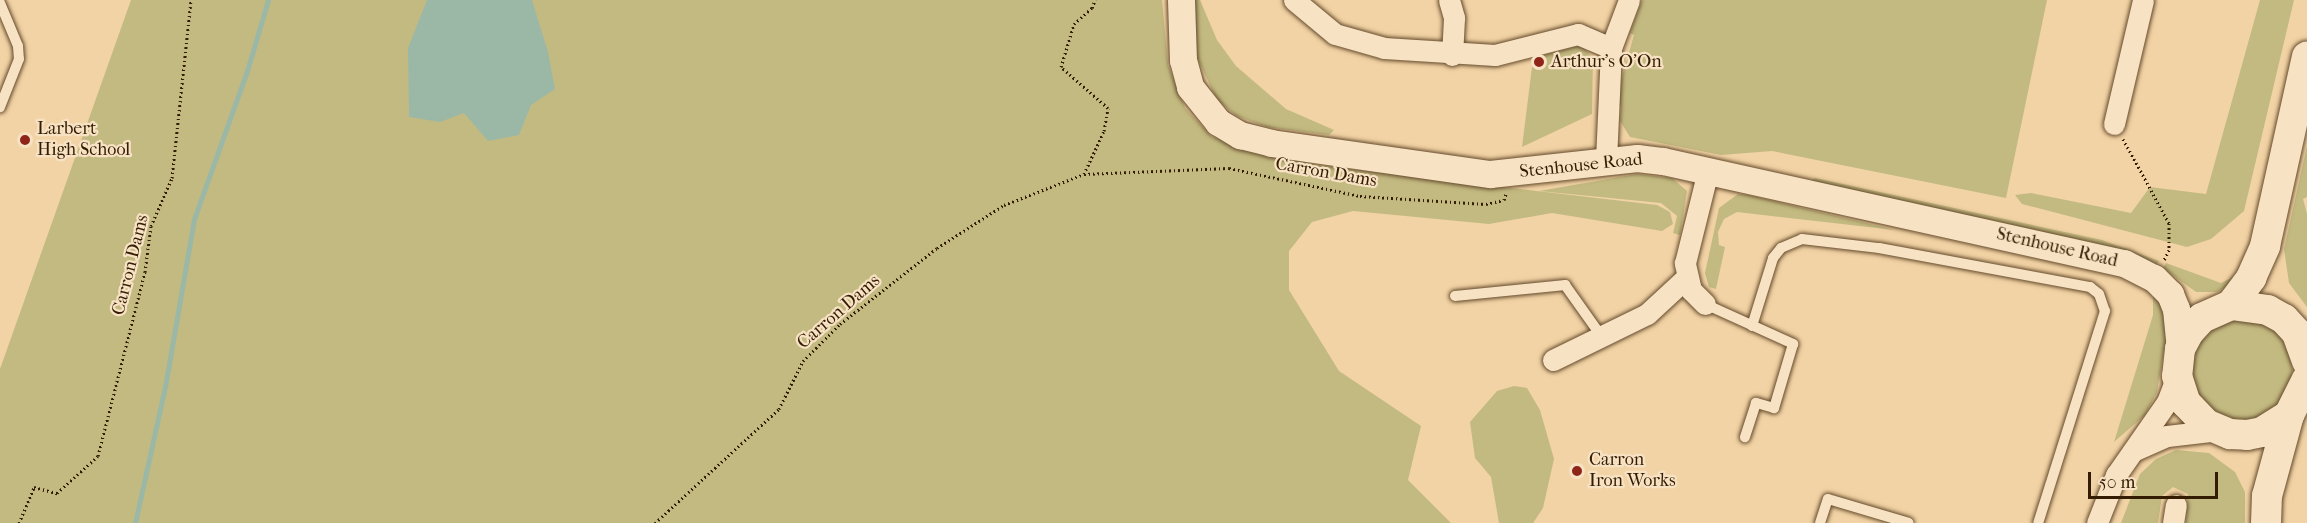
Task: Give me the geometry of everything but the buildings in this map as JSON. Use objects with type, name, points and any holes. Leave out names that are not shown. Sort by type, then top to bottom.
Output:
[{"type":"main road","points":[[2266,510],[2258,466],[2224,432],[2200,419],[2186,403],[2179,363],[2189,332],[2225,307],[2251,278],[2265,246],[2307,57]]},
{"type":"main road","points":[[2265,246],[2274,298],[2296,331],[2307,361]]},
{"type":"main road","points":[[2225,307],[2268,310],[2296,331]]},
{"type":"main road","points":[[2266,510],[2307,379]]},
{"type":"main road","points":[[2224,432],[2262,432],[2298,407]]},
{"type":"street","name":"Stenhouse Road","points":[[1181,0],[1183,60],[1190,87],[1218,122],[1240,135],[1311,149],[1490,174],[1637,158],[1708,171],[2124,263],[2196,306],[2225,307]]},
{"type":"street","points":[[1294,0],[1315,21],[1353,42],[1452,55],[1495,55],[1578,34],[1611,48]]},
{"type":"street","points":[[1449,0],[1454,18],[1452,55]]},
{"type":"street","points":[[1606,160],[1611,48],[1629,0]]},
{"type":"street","points":[[2114,124],[2143,0]]},
{"type":"street","points":[[1705,304],[1691,290],[1686,278],[1685,263],[1708,171]]},
{"type":"street","points":[[1552,360],[1647,314],[1686,278]]},
{"type":"street","points":[[2097,523],[2115,475],[2167,402],[2179,363],[2176,309],[2162,286]]},
{"type":"street","points":[[2132,451],[2167,436],[2224,432]]},
{"type":"lane","points":[[0,3],[18,46],[19,59],[0,107]]},
{"type":"lane","points":[[1752,326],[1773,258],[1781,248],[1802,239],[1879,248],[2090,287],[2099,294],[2105,311],[2038,523]]},
{"type":"lane","points":[[1455,296],[1565,285],[1602,337]]},
{"type":"lane","points":[[1705,304],[1793,344],[1774,408],[1756,403],[1745,437]]},
{"type":"lane","points":[[1820,523],[1828,499],[1909,523]]},
{"type":"path","name":"Carron Dams","points":[[19,523],[34,487],[57,493],[98,456],[145,272],[151,226],[172,178],[191,0]]},
{"type":"path","points":[[1084,174],[1104,131],[1107,108],[1061,67],[1074,24],[1092,8],[1095,0]]},
{"type":"path","points":[[2114,124],[2169,223],[2169,250],[2162,286]]},
{"type":"path","name":"Carron Dams","points":[[655,523],[779,409],[802,361],[840,324],[936,248],[1004,205],[1084,174],[1228,168],[1359,196],[1486,204],[1504,200],[1509,185]]},
{"type":"shaded area","points":[[131,0],[1162,0],[1168,65],[1185,108],[1212,137],[1316,165],[1657,205],[1670,212],[1673,224],[1662,231],[1552,213],[1489,224],[1353,211],[1312,222],[1289,251],[1289,290],[1339,371],[1421,426],[1408,480],[1451,523],[0,523],[0,369]]},
{"type":"shaded area","points":[[427,0],[532,0],[548,52],[555,89],[531,105],[519,135],[488,141],[464,113],[440,122],[409,117],[408,48]]},
{"type":"shaded area","points":[[1191,0],[1200,0],[1217,40],[1236,66],[1286,109],[1334,130],[1329,135],[1267,127],[1237,116],[1217,100],[1192,47]]},
{"type":"shaded area","points":[[1642,0],[2047,0],[2006,198],[1772,151],[1721,155],[1630,137],[1620,121],[1621,106],[1615,102],[1634,35],[1630,33]]},
{"type":"shaded area","points":[[2260,0],[2294,0],[2244,211],[2211,239],[2187,247],[2022,204],[2015,195],[2031,193],[2131,213],[2150,187],[2206,194]]},
{"type":"shaded area","points":[[1576,46],[1584,48],[1593,59],[1592,114],[1522,147],[1532,67],[1545,63],[1544,55]]},
{"type":"shaded area","points":[[2307,146],[2307,197],[2303,199],[2307,214],[2307,307],[2289,283],[2284,249]]},
{"type":"shaded area","points":[[1637,174],[1672,178],[1687,191],[1680,235],[1673,233],[1677,216],[1661,203],[1539,191]]},
{"type":"shaded area","points":[[1815,178],[2102,240],[2159,261],[2156,265],[1809,182]]},
{"type":"shaded area","points":[[1738,194],[1895,230],[1737,212],[1724,219],[1718,232],[1719,245],[1725,247],[1716,289],[1709,287],[1705,273],[1719,208]]},
{"type":"shaded area","points":[[2166,263],[2221,283],[2235,276],[2229,286],[2217,292],[2196,292],[2163,268]]},
{"type":"shaded area","points":[[2153,292],[2163,306],[2167,332],[2157,392],[2145,415],[2114,442],[2153,315]]},
{"type":"shaded area","points":[[2241,319],[2260,323],[2277,334],[2288,351],[2292,370],[2288,389],[2277,406],[2260,417],[2241,421],[2222,417],[2205,406],[2194,389],[2190,370],[2194,351],[2205,334],[2222,323]]},
{"type":"shaded area","points":[[1514,386],[1527,388],[1540,410],[1554,459],[1543,508],[1533,523],[1499,523],[1491,477],[1475,458],[1470,422],[1497,391]]},
{"type":"shaded area","points":[[2176,450],[2209,453],[2235,472],[2245,492],[2245,523],[2186,523],[2188,494],[2173,487],[2162,496],[2158,523],[2121,523],[2140,474],[2156,459]]},
{"type":"waterway","points":[[135,523],[165,387],[194,219],[247,71],[268,0]]},
{"type":"place","name":"Arthur's O'On","points":[[1539,62]]},
{"type":"place","name":"Larbert High School","points":[[25,140]]},
{"type":"place","name":"Carron Iron Works","points":[[1577,471]]}]
